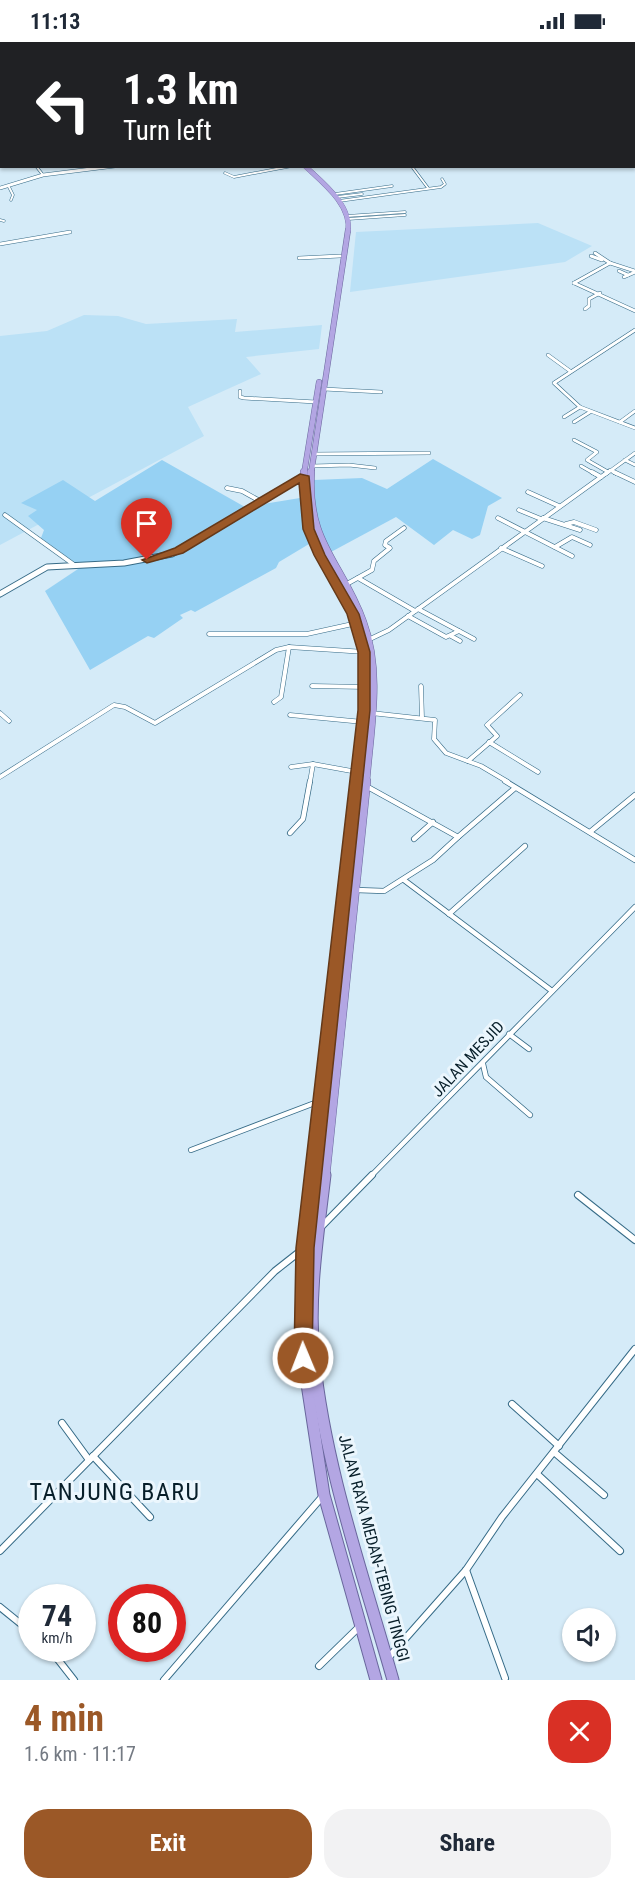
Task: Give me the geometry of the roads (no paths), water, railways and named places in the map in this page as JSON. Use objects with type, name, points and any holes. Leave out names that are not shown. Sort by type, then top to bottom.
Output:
[{"type":"highway","name":"JALAN RAYA MEDAN-TEBING TINGGI","points":[[302,168],[319,182],[342,212],[345,230],[304,476],[308,529],[357,623],[367,652],[374,686],[364,785],[352,861],[305,1248],[303,1358],[324,1495],[376,1680]]},
{"type":"highway","points":[[306,168],[337,197],[347,218]]},
{"type":"highway","name":"JALAN RAYA MEDAN-TEBING TINGGI","points":[[347,218],[346,249],[310,491],[314,524],[325,550],[363,621],[368,640],[352,861],[356,890],[312,1314],[320,1400],[341,1499],[393,1680]]},
{"type":"street","points":[[38,168],[43,175]]},
{"type":"street","points":[[0,188],[43,175],[99,168]]},
{"type":"street","points":[[225,173],[234,177],[281,168]]},
{"type":"street","points":[[413,168],[428,188]]},
{"type":"street","points":[[337,197],[444,186],[442,179]]},
{"type":"street","points":[[337,197],[392,186]]},
{"type":"street","points":[[9,187],[13,195],[11,200]]},
{"type":"street","points":[[337,197],[368,193]]},
{"type":"street","points":[[347,218],[405,214]]},
{"type":"street","points":[[0,244],[70,232]]},
{"type":"street","points":[[595,253],[603,257],[602,260]]},
{"type":"street","points":[[299,258],[340,256]]},
{"type":"street","points":[[591,256],[635,271]]},
{"type":"street","points":[[610,263],[574,283],[635,311]]},
{"type":"street","points":[[619,271],[628,275]]},
{"type":"street","points":[[624,277],[635,271]]},
{"type":"street","points":[[585,309],[589,306],[589,299],[600,293]]},
{"type":"street","points":[[635,330],[554,383],[580,407],[635,428]]},
{"type":"street","points":[[548,355],[570,371]]},
{"type":"street","points":[[324,389],[381,392]]},
{"type":"street","points":[[240,391],[240,397],[244,398],[316,402]]},
{"type":"street","points":[[564,417],[580,407]]},
{"type":"street","points":[[620,422],[635,411]]},
{"type":"street","points":[[574,422],[590,412]]},
{"type":"street","points":[[574,440],[597,452],[587,460],[635,482]]},
{"type":"street","points":[[314,454],[429,453]]},
{"type":"street","points":[[368,640],[383,634],[635,453]]},
{"type":"street","points":[[625,460],[635,465]]},
{"type":"street","points":[[312,466],[350,465],[375,468]]},
{"type":"street","points":[[581,466],[601,477]]},
{"type":"street","points":[[0,594],[47,567],[124,563],[172,554],[304,476]]},
{"type":"street","points":[[227,488],[242,490],[260,501]]},
{"type":"street","points":[[528,492],[559,506]]},
{"type":"street","points":[[519,510],[556,526],[574,522],[596,530]]},
{"type":"street","points":[[5,515],[73,564]]},
{"type":"street","points":[[498,518],[572,556]]},
{"type":"street","points":[[566,524],[580,530]]},
{"type":"street","points":[[345,585],[372,570],[374,561],[390,548],[385,545],[386,541],[404,528]]},
{"type":"street","points":[[555,547],[572,537],[590,545]]},
{"type":"street","points":[[501,548],[542,566]]},
{"type":"street","points":[[358,578],[474,639]]},
{"type":"street","points":[[408,616],[446,638],[459,631]]},
{"type":"street","points":[[209,634],[307,634],[357,623]]},
{"type":"street","points":[[451,636],[460,641]]},
{"type":"street","points":[[0,777],[108,708],[122,705],[148,722],[159,722],[271,652],[289,647],[367,652]]},
{"type":"street","points":[[274,702],[281,697],[289,647]]},
{"type":"street","points":[[312,686],[366,687]]},
{"type":"street","points":[[421,686],[422,718]]},
{"type":"street","points":[[468,761],[497,736],[487,725],[520,695]]},
{"type":"street","points":[[0,713],[9,721]]},
{"type":"street","points":[[371,713],[435,720],[434,739],[445,752],[481,766],[635,860]]},
{"type":"street","points":[[290,715],[363,722]]},
{"type":"street","points":[[489,742],[538,772]]},
{"type":"street","points":[[291,767],[313,764],[357,772]]},
{"type":"street","points":[[290,833],[303,819],[313,764]]},
{"type":"street","points":[[364,785],[458,837]]},
{"type":"street","points":[[356,890],[384,891],[404,880],[433,860],[515,788]]},
{"type":"street","points":[[590,832],[604,820],[613,816],[635,795]]},
{"type":"street","points":[[414,839],[433,822]]},
{"type":"street","points":[[449,914],[525,846]]},
{"type":"street","points":[[404,880],[552,991]]},
{"type":"street","name":"JALAN MESJID","points":[[320,1229],[337,1208],[483,1064],[509,1034],[635,907]]},
{"type":"street","points":[[509,1034],[528,1049]]},
{"type":"street","points":[[483,1064],[486,1077],[530,1115]]},
{"type":"street","points":[[191,1150],[322,1100]]},
{"type":"street","points":[[578,1195],[635,1240]]},
{"type":"street","points":[[0,1551],[275,1271],[305,1248]]},
{"type":"street","points":[[387,1659],[466,1570],[482,1544],[635,1349]]},
{"type":"street","points":[[512,1404],[604,1495]]},
{"type":"street","points":[[62,1423],[91,1458],[150,1517]]},
{"type":"street","points":[[537,1474],[620,1551]]},
{"type":"street","points":[[164,1680],[324,1495]]},
{"type":"street","points":[[466,1570],[505,1678]]},
{"type":"street","points":[[0,1607],[18,1622]]},
{"type":"street","points":[[319,1666],[361,1625]]},
{"type":"street","points":[[60,1662],[74,1680]]},
{"type":"district","name":"TANJUNG BARU","points":[[115,1492]]}]
